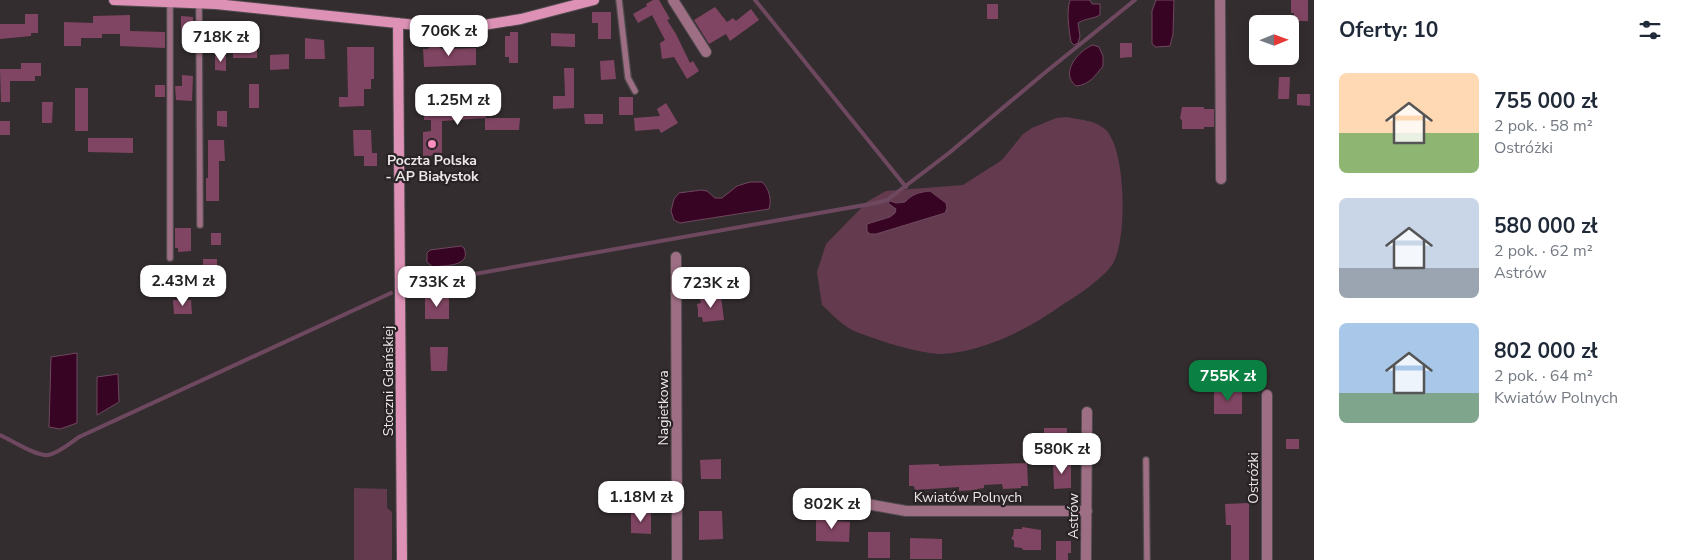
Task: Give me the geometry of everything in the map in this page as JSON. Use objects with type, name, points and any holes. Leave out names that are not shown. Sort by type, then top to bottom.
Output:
[{"type":"street","points":[[114,0],[215,2],[435,27],[465,28],[521,19],[594,0]]},
{"type":"street","points":[[673,0],[706,52]]},
{"type":"street","points":[[1220,0],[1221,178]]},
{"type":"street","name":"Stoczni Gdańskiej","points":[[398,23],[402,560]]},
{"type":"street","name":"Nagietkowa","points":[[676,256],[677,560]]},
{"type":"street","name":"Ostróżki","points":[[1267,395],[1267,560]]},
{"type":"street","name":"Astrów","points":[[1086,560],[1087,412]]},
{"type":"street","name":"Kwiatów Polnych","points":[[850,501],[906,511],[1086,511]]},
{"type":"lane","points":[[619,0],[628,78],[635,91]]},
{"type":"lane","points":[[170,2],[170,258]]},
{"type":"lane","points":[[199,3],[200,225]]},
{"type":"lane","points":[[1146,460],[1146,560]]},
{"type":"shaded area","points":[[1070,0],[1090,0],[1092,4],[1100,4],[1100,15],[1078,23],[1080,36],[1078,43],[1074,45],[1071,42],[1068,21]]},
{"type":"shaded area","points":[[1156,0],[1174,0],[1173,34],[1170,46],[1156,47],[1152,44],[1152,11]]},
{"type":"shaded area","points":[[1093,45],[1099,47],[1103,56],[1103,66],[1088,82],[1076,86],[1071,81],[1070,69],[1077,57]]},
{"type":"shaded area","points":[[1067,117],[1093,122],[1106,130],[1113,141],[1118,156],[1121,175],[1121,237],[1117,253],[1112,265],[1089,287],[1049,314],[1005,338],[973,349],[941,354],[901,347],[858,333],[844,325],[822,305],[817,272],[826,244],[868,201],[886,191],[963,185],[1002,160],[1023,134],[1032,128],[1056,118]]},
{"type":"shaded area","points":[[750,182],[762,182],[770,198],[769,209],[680,223],[674,220],[671,211],[674,199],[679,193],[701,190],[707,191],[715,198],[722,198],[737,186]]},
{"type":"shaded area","points":[[930,191],[946,203],[945,213],[876,234],[870,234],[867,231],[867,224],[890,217],[895,213],[896,209],[888,203],[890,201],[896,203],[905,202],[916,194]]},
{"type":"shaded area","points":[[461,246],[464,248],[465,254],[461,262],[433,267],[427,262],[427,253],[430,250]]},
{"type":"shaded area","points":[[77,353],[77,423],[60,429],[49,427],[51,357]]},
{"type":"shaded area","points":[[118,374],[119,402],[97,415],[97,377]]},
{"type":"shaded area","points":[[354,488],[387,489],[387,508],[392,512],[392,560],[354,560]]},
{"type":"building","points":[[653,0],[659,0],[670,19],[667,20],[690,63],[693,61],[699,71],[687,79],[674,57],[662,59],[660,43],[665,40],[652,15],[638,23],[633,14]]},
{"type":"building","points":[[1291,0],[1308,0],[1308,21],[1299,21],[1299,15],[1291,13]]},
{"type":"building","points":[[987,4],[998,4],[998,19],[987,19]]},
{"type":"building","points":[[715,7],[727,22],[733,18],[736,21],[751,9],[759,20],[730,41],[726,34],[709,44],[694,20]]},
{"type":"building","points":[[592,12],[611,12],[611,39],[598,39],[598,23],[592,23]]},
{"type":"building","points":[[25,14],[38,14],[38,33],[31,33],[31,36],[0,39],[0,24],[25,24]]},
{"type":"building","points":[[130,15],[130,31],[165,32],[165,48],[120,46],[120,34],[102,34],[102,38],[81,38],[81,46],[64,46],[64,22],[93,23],[93,16]]},
{"type":"building","points":[[181,16],[193,17],[193,30],[181,30]]},
{"type":"building","points":[[510,32],[518,32],[518,63],[509,63],[509,57],[505,57],[505,36],[510,36]]},
{"type":"building","points":[[551,33],[575,34],[575,47],[551,46]]},
{"type":"building","points":[[305,38],[324,40],[325,59],[305,59]]},
{"type":"building","points":[[233,40],[254,40],[254,47],[257,47],[257,58],[233,58]]},
{"type":"building","points":[[1120,43],[1132,43],[1132,57],[1120,58]]},
{"type":"building","points":[[434,44],[442,49],[476,48],[476,65],[424,67],[423,49],[427,49]]},
{"type":"building","points":[[347,47],[374,47],[374,79],[371,79],[371,89],[364,89],[364,106],[339,107],[339,97],[348,97]]},
{"type":"building","points":[[289,54],[289,69],[270,70],[270,55]]},
{"type":"building","points":[[215,56],[226,56],[226,71],[215,70]]},
{"type":"building","points":[[614,60],[616,79],[601,80],[600,61]]},
{"type":"building","points":[[21,63],[41,63],[41,76],[35,76],[35,81],[10,81],[10,102],[1,102],[0,69],[21,69]]},
{"type":"building","points":[[564,68],[574,68],[574,108],[553,109],[553,96],[565,96]]},
{"type":"building","points":[[182,75],[193,76],[192,101],[176,100],[175,86],[182,86]]},
{"type":"building","points":[[1279,77],[1290,77],[1289,99],[1278,99]]},
{"type":"building","points":[[249,84],[259,84],[259,108],[249,108]]},
{"type":"building","points":[[155,85],[165,85],[165,97],[155,97]]},
{"type":"building","points":[[75,88],[88,88],[88,131],[75,131]]},
{"type":"building","points":[[1297,94],[1310,94],[1310,106],[1297,105]]},
{"type":"building","points":[[619,97],[633,97],[633,115],[619,115]]},
{"type":"building","points":[[42,102],[53,102],[52,123],[42,123]]},
{"type":"building","points":[[434,102],[445,102],[445,112],[485,109],[486,118],[520,118],[519,130],[485,130],[485,118],[442,121],[442,155],[423,156],[423,132],[431,131],[431,120],[424,120],[424,113],[434,112]]},
{"type":"building","points":[[666,103],[678,123],[661,133],[659,129],[635,131],[634,118],[660,116],[657,109]]},
{"type":"building","points":[[1182,107],[1214,109],[1214,127],[1182,129],[1180,118]]},
{"type":"building","points":[[217,111],[227,111],[227,127],[217,126]]},
{"type":"building","points":[[584,114],[603,114],[603,124],[585,124]]},
{"type":"building","points":[[0,121],[10,121],[10,135],[0,135]]},
{"type":"building","points":[[353,130],[371,130],[372,153],[377,153],[377,166],[364,166],[364,156],[354,156]]},
{"type":"building","points":[[88,138],[133,138],[133,153],[88,152]]},
{"type":"building","points":[[208,140],[224,140],[225,161],[219,161],[219,201],[206,201]]},
{"type":"building","points":[[175,228],[191,228],[191,251],[178,252],[178,248],[175,248]]},
{"type":"building","points":[[211,233],[221,233],[221,245],[211,245]]},
{"type":"building","points":[[203,259],[217,259],[217,279],[203,279]]},
{"type":"building","points":[[721,296],[724,320],[703,322],[702,317],[698,317],[697,304],[701,303],[700,298]]},
{"type":"building","points":[[425,297],[449,297],[449,319],[425,319]]},
{"type":"building","points":[[173,300],[191,300],[192,314],[174,314]]},
{"type":"building","points":[[430,347],[448,347],[447,371],[431,371]]},
{"type":"building","points":[[1214,390],[1242,390],[1242,414],[1214,414]]},
{"type":"building","points":[[1044,428],[1067,428],[1067,448],[1044,445]]},
{"type":"building","points":[[1286,439],[1299,439],[1299,449],[1286,449]]},
{"type":"building","points":[[721,459],[721,479],[701,479],[700,460]]},
{"type":"building","points":[[1067,461],[1067,463],[1071,463],[1071,488],[1054,489],[1053,462]]},
{"type":"building","points":[[1027,463],[1028,486],[1021,486],[1021,488],[1003,489],[1002,484],[984,485],[984,488],[977,490],[959,491],[959,487],[915,490],[914,486],[909,486],[909,465],[939,464],[939,466]]},
{"type":"building","points":[[1249,503],[1249,560],[1231,560],[1231,525],[1226,525],[1225,504]]},
{"type":"building","points":[[699,511],[722,511],[723,539],[699,540]]},
{"type":"building","points":[[631,512],[651,512],[651,534],[631,533]]},
{"type":"building","points":[[816,517],[836,518],[836,521],[850,522],[849,542],[816,541]]},
{"type":"building","points":[[1022,527],[1041,530],[1041,550],[1023,550],[1022,548],[1014,547],[1014,541],[1011,538],[1014,529],[1022,529]]},
{"type":"building","points":[[868,532],[890,532],[890,558],[868,558]]},
{"type":"building","points":[[910,538],[942,539],[942,559],[910,559]]},
{"type":"building","points":[[1056,541],[1071,541],[1071,553],[1068,553],[1068,560],[1056,560]]},
{"type":"waterway","points":[[755,0],[906,187]]},
{"type":"waterway","points":[[412,285],[887,200],[949,153],[1135,0]]},
{"type":"waterway","points":[[0,435],[37,453],[43,455],[52,454],[79,437],[391,293]]},
{"type":"place","name":"Poczta Polska - AP Białystok","points":[[432,144]]}]
